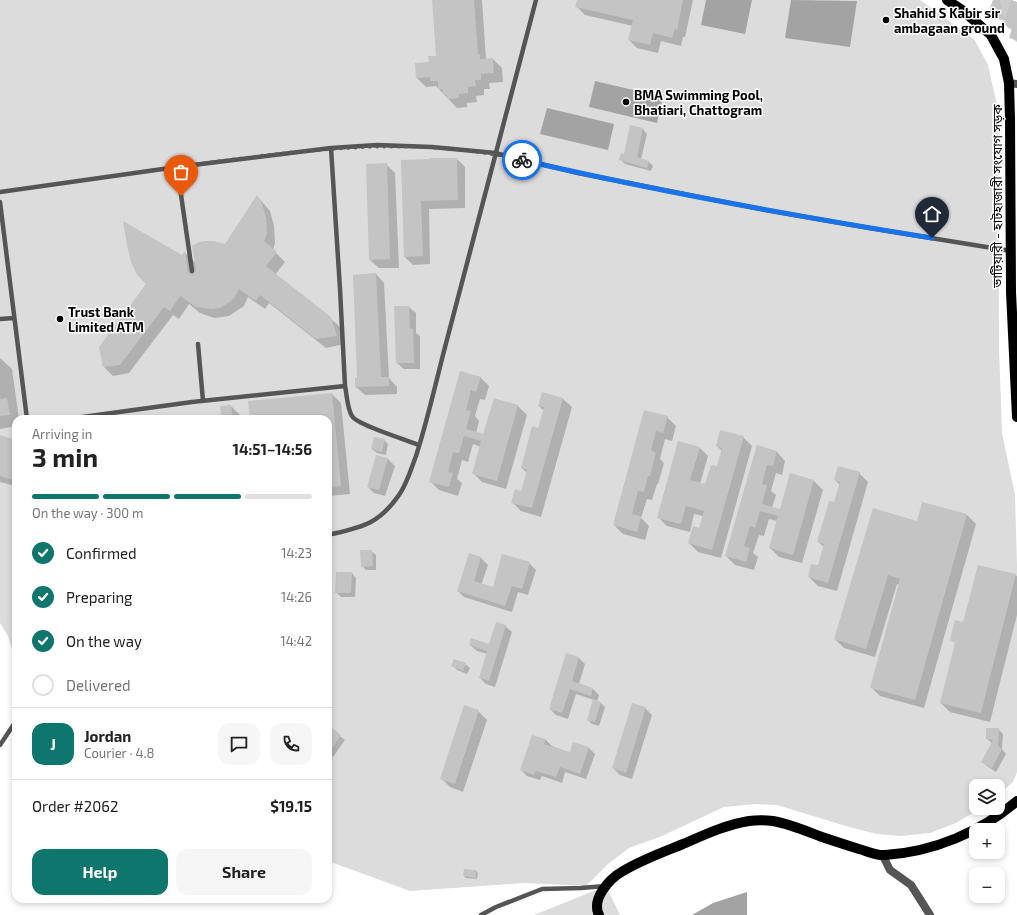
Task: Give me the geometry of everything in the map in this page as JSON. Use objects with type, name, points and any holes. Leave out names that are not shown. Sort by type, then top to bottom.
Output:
[{"type":"main road","name":"ভাটিয়ারী - হাটহাজারী সংযোগ সড়ক","points":[[948,0],[991,35],[1004,59],[1013,83],[1010,119],[1011,292],[1017,417]]},
{"type":"main road","points":[[599,915],[597,910],[597,899],[606,886],[621,872],[652,856],[720,829],[749,821],[772,821],[790,825],[828,839],[883,856],[938,845],[960,837],[991,821],[1017,801]]},
{"type":"street","points":[[883,856],[890,870],[911,886],[930,915]]},
{"type":"lane","points":[[332,534],[355,529],[371,523],[387,511],[400,494],[409,475],[419,445],[464,278],[495,153],[536,0]]},
{"type":"lane","points":[[0,192],[177,167],[331,148],[377,145],[432,146],[495,153],[593,176],[757,208],[1011,251]]},
{"type":"lane","points":[[331,148],[345,386],[351,414],[354,419],[369,426],[419,445]]},
{"type":"lane","points":[[177,167],[192,271]]},
{"type":"lane","points":[[0,202],[26,415]]},
{"type":"lane","points":[[0,319],[14,318]]},
{"type":"lane","points":[[198,344],[203,400]]},
{"type":"lane","points":[[96,415],[203,400],[345,386]]},
{"type":"lane","points":[[0,745],[12,727]]},
{"type":"lane","points":[[481,915],[496,907],[542,889],[606,886]]},
{"type":"shaded area","points":[[0,0],[920,0],[974,39],[988,65],[998,110],[999,347],[1002,433],[1015,495],[1017,565],[1017,772],[1013,782],[1005,789],[1005,779],[969,779],[970,815],[956,823],[930,833],[901,836],[877,834],[849,827],[777,805],[755,804],[724,807],[662,836],[629,848],[608,864],[586,886],[525,883],[410,891],[332,862],[332,415],[12,415],[12,650],[8,636],[0,623]]},
{"type":"shaded area","points":[[706,0],[752,0],[745,34],[701,25]]},
{"type":"shaded area","points":[[791,0],[857,1],[850,47],[785,38]]},
{"type":"shaded area","name":"BMA Swimming Pool, Bhatiari, Chattogram","points":[[595,81],[663,97],[657,123],[589,107]]},
{"type":"shaded area","points":[[547,108],[614,124],[608,150],[540,134]]},
{"type":"shaded area","points":[[606,886],[620,915],[534,915]]},
{"type":"shaded area","points":[[747,892],[747,915],[692,915],[713,903]]},
{"type":"building","points":[[432,0],[474,0],[478,54],[480,54],[480,59],[493,58],[494,73],[481,74],[481,80],[475,80],[476,86],[468,87],[468,93],[459,94],[459,98],[448,99],[447,95],[443,95],[442,89],[438,89],[438,81],[430,81],[430,77],[416,78],[415,63],[429,62],[428,56],[436,56]]},
{"type":"building","points":[[577,0],[683,0],[677,30],[675,29],[672,38],[653,33],[650,45],[628,40],[633,20],[575,7]]},
{"type":"building","points":[[993,0],[1000,0],[1004,19],[988,14]]},
{"type":"building","points":[[1011,0],[1017,2],[1017,40],[1009,38],[1012,28],[1003,24]]},
{"type":"building","points":[[630,125],[643,128],[637,157],[649,161],[647,168],[619,160],[621,153],[624,154]]},
{"type":"building","points":[[457,158],[458,200],[421,201],[423,256],[404,257],[401,160]]},
{"type":"building","points":[[387,163],[390,259],[369,260],[366,164]]},
{"type":"building","points":[[257,195],[261,201],[266,217],[267,233],[264,241],[277,252],[266,266],[331,317],[337,336],[316,339],[260,295],[256,301],[239,289],[231,301],[220,308],[212,309],[196,307],[180,296],[170,311],[164,307],[120,365],[103,367],[99,347],[146,284],[137,275],[131,262],[123,221],[182,255],[185,251],[188,272],[193,275],[196,270],[192,246],[199,242],[207,241],[225,244]]},
{"type":"building","points":[[376,273],[381,377],[389,377],[389,386],[355,387],[355,378],[357,378],[353,275]]},
{"type":"building","points":[[394,306],[409,306],[410,329],[413,329],[414,363],[396,363]]},
{"type":"building","points":[[460,371],[481,377],[476,392],[471,390],[466,410],[471,411],[466,429],[483,434],[494,398],[518,405],[497,481],[472,474],[481,441],[464,436],[459,453],[453,452],[448,472],[453,473],[449,487],[429,482]]},
{"type":"building","points":[[542,392],[563,398],[532,508],[511,503],[515,489],[521,491],[527,470],[521,468],[532,426],[538,428],[544,407],[538,406]]},
{"type":"building","points":[[332,393],[341,486],[332,487],[332,415],[250,415],[248,401]]},
{"type":"building","points":[[7,398],[10,415],[0,416],[0,399]]},
{"type":"building","points":[[231,405],[232,415],[221,415],[220,406]]},
{"type":"building","points":[[644,410],[668,416],[663,433],[656,431],[651,450],[656,453],[644,492],[638,491],[632,514],[641,516],[637,532],[613,525]]},
{"type":"building","points":[[720,430],[744,436],[712,550],[688,543],[693,526],[699,528],[704,511],[686,506],[681,524],[657,518],[678,441],[700,447],[690,480],[705,484],[711,465],[717,466],[722,448],[716,446]]},
{"type":"building","points":[[0,435],[12,439],[12,480],[0,476]]},
{"type":"building","points":[[374,437],[385,439],[382,452],[371,449]]},
{"type":"building","points":[[757,445],[777,451],[773,466],[767,465],[762,484],[767,485],[762,504],[780,509],[790,473],[814,480],[793,555],[769,548],[778,516],[760,511],[755,528],[750,526],[744,546],[750,548],[746,562],[725,556]]},
{"type":"building","points":[[376,455],[388,458],[379,490],[367,487]]},
{"type":"building","points":[[838,466],[860,472],[828,583],[808,577],[811,564],[818,565],[824,544],[817,542],[829,501],[834,502],[840,482],[834,480]]},
{"type":"building","points":[[922,502],[967,514],[915,700],[870,688],[900,579],[888,575],[866,649],[834,639],[873,508],[917,521]]},
{"type":"building","points":[[360,550],[372,550],[373,566],[361,567]]},
{"type":"building","points":[[469,553],[481,557],[474,581],[493,587],[502,554],[530,562],[522,589],[512,586],[505,606],[457,591]]},
{"type":"building","points":[[978,565],[1016,574],[981,713],[940,703],[955,643],[950,640],[955,620],[963,622]]},
{"type":"building","points":[[336,572],[352,572],[351,593],[335,593]]},
{"type":"building","points":[[496,622],[506,625],[489,681],[479,678],[487,651],[469,645],[471,638],[489,644]]},
{"type":"building","points":[[566,653],[579,657],[572,681],[593,688],[591,696],[570,689],[562,713],[549,709]]},
{"type":"building","points":[[454,659],[466,663],[463,671],[451,666]]},
{"type":"building","points":[[593,699],[601,702],[595,722],[587,720]]},
{"type":"building","points":[[632,703],[646,707],[626,773],[612,768]]},
{"type":"building","points":[[464,705],[479,710],[455,784],[440,779]]},
{"type":"building","points":[[332,728],[341,735],[332,748]]},
{"type":"building","points":[[986,728],[999,728],[998,746],[1002,749],[992,768],[981,762],[993,740],[986,739]]},
{"type":"building","points":[[532,735],[546,739],[544,744],[570,752],[573,742],[589,747],[580,774],[560,767],[556,777],[536,771],[534,775],[520,770]]},
{"type":"building","points":[[464,869],[476,870],[476,878],[463,876]]},
{"type":"way so far","points":[[181,196],[177,167],[289,152],[377,145],[432,146],[495,153],[522,160]]},
{"type":"place","name":"Shahid S Kabir sir ambagaan ground","points":[[886,20]]},
{"type":"place","name":"BMA Swimming Pool, Bhatiari, Chattogram","points":[[626,102]]},
{"type":"place","name":"Trust Bank Limited ATM","points":[[60,319]]},
{"type":"route","points":[[522,160],[578,173],[764,210],[932,238]]}]
